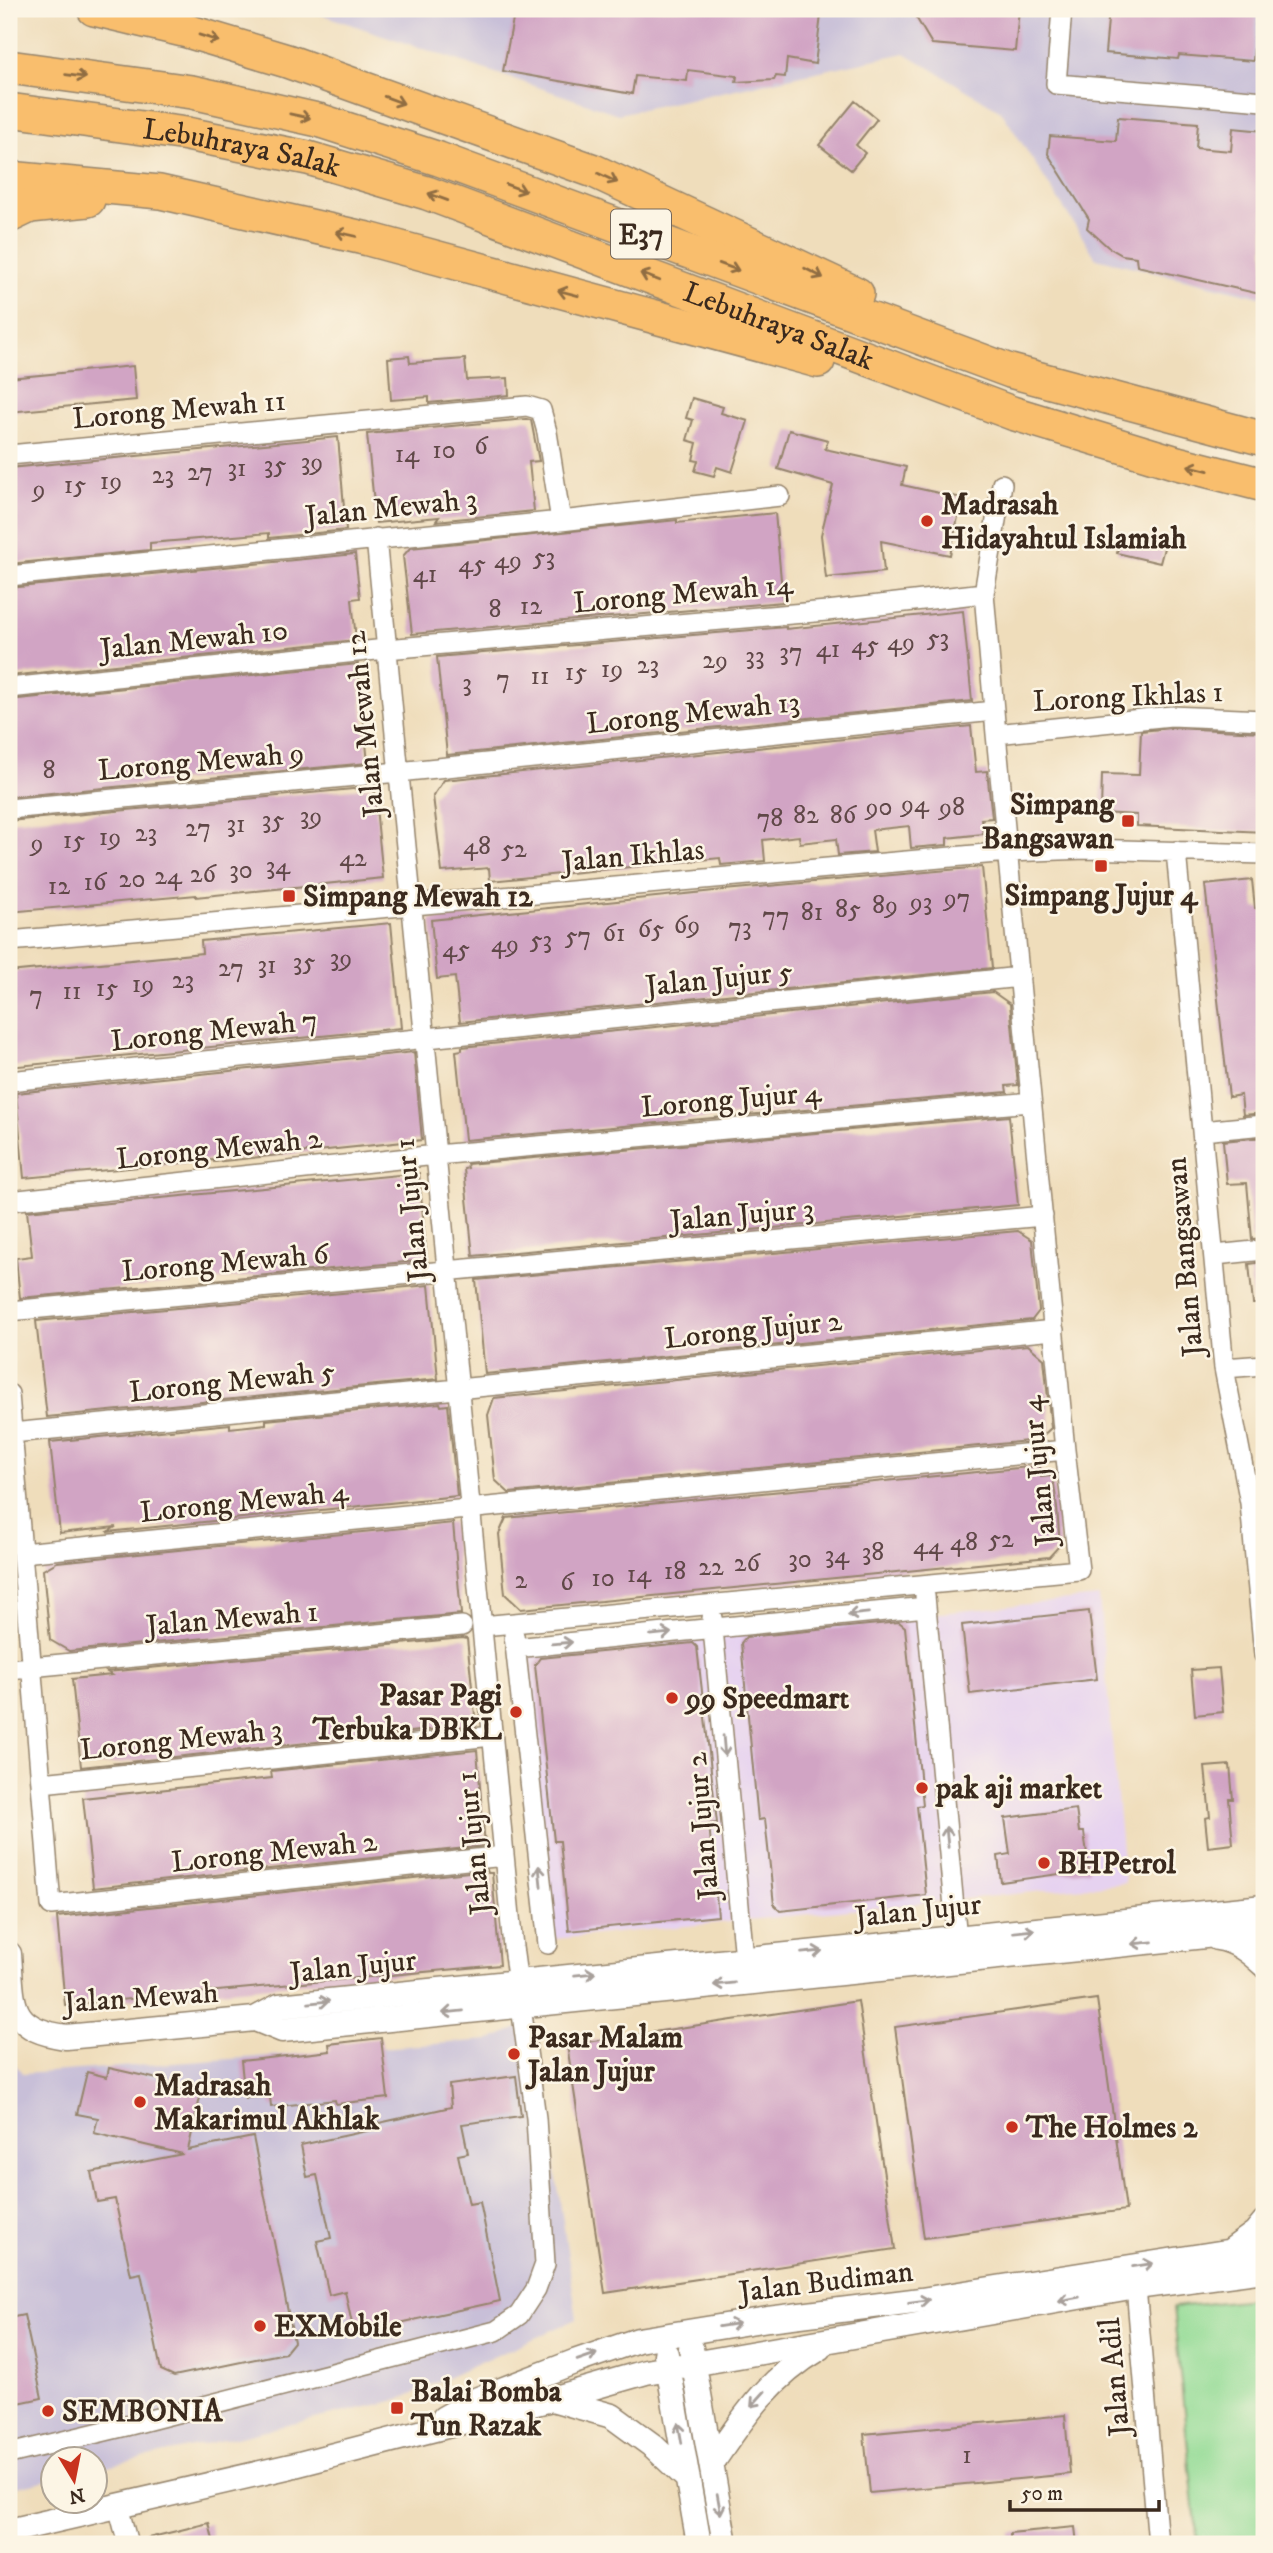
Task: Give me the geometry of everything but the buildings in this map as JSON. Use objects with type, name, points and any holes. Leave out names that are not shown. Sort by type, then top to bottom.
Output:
[{"type":"highway","points":[[94,9],[187,31],[287,61],[593,172],[803,267],[1010,371]]},
{"type":"highway","name":"Lebuhraya Salak","points":[[9,67],[192,92],[318,120],[439,159],[1010,371],[1264,439]]},
{"type":"highway","name":"Lebuhraya Salak","points":[[9,110],[187,134],[308,158],[427,193],[1012,414],[1177,463],[1264,485]]},
{"type":"highway","points":[[9,178],[160,192],[390,244],[1012,414]]},
{"type":"highway","points":[[9,216],[30,206],[160,192]]},
{"type":"street","points":[[1062,9],[1056,83],[1264,101]]},
{"type":"street","name":"Lorong Mewah 11","points":[[9,456],[527,405],[541,410],[561,521]]},
{"type":"street","points":[[1002,484],[984,593],[1007,852]]},
{"type":"street","name":"Jalan Mewah 3","points":[[9,576],[561,521],[780,496]]},
{"type":"street","name":"Jalan Mewah 12","points":[[376,538],[411,905]]},
{"type":"street","name":"Lorong Mewah 14","points":[[386,649],[827,611],[984,593]]},
{"type":"street","name":"Jalan Mewah 10","points":[[9,688],[386,649]]},
{"type":"street","name":"Lorong Mewah 13","points":[[398,772],[994,711]]},
{"type":"street","name":"Lorong Ikhlas 1","points":[[996,734],[1171,716],[1264,720]]},
{"type":"street","name":"Lorong Mewah 9","points":[[9,809],[398,772]]},
{"type":"street","name":"Jalan Ikhlas","points":[[9,941],[1007,852],[1086,849],[1264,854]]},
{"type":"street","name":"Jalan Bangsawan","points":[[1177,851],[1224,1368],[1257,1502],[1264,1655]]},
{"type":"street","name":"Jalan Jujur 4","points":[[482,1626],[1079,1570],[1007,852]]},
{"type":"street","name":"Jalan Jujur 1","points":[[9,2454],[496,2331],[519,2315],[536,2289],[545,2263],[536,2118],[504,1856],[411,905]]},
{"type":"street","name":"Jalan Jujur 5","points":[[425,1038],[1020,978]]},
{"type":"street","name":"Lorong Mewah 7","points":[[9,1081],[425,1038]]},
{"type":"street","name":"Lorong Jujur 4","points":[[436,1155],[1031,1102]]},
{"type":"street","points":[[1202,1131],[1264,1125]]},
{"type":"street","name":"Lorong Mewah 2","points":[[9,1200],[436,1155]]},
{"type":"street","name":"Jalan Jujur 3","points":[[447,1271],[1042,1216]]},
{"type":"street","points":[[1214,1255],[1264,1250]]},
{"type":"street","name":"Lorong Mewah 6","points":[[9,1311],[447,1271]]},
{"type":"street","name":"Lorong Jujur 2","points":[[458,1388],[1054,1330]]},
{"type":"street","points":[[1224,1368],[1264,1365]]},
{"type":"street","name":"Lorong Mewah 5","points":[[12,1433],[458,1388]]},
{"type":"street","points":[[9,1394],[42,1783]]},
{"type":"street","points":[[471,1509],[1065,1450]]},
{"type":"street","name":"Lorong Mewah 4","points":[[22,1553],[471,1509]]},
{"type":"street","points":[[924,1585],[958,1950]]},
{"type":"street","name":"Jalan Jujur 2","points":[[711,1605],[744,1959]]},
{"type":"street","points":[[515,1648],[926,1607]]},
{"type":"street","points":[[512,1623],[548,1944]]},
{"type":"street","name":"Jalan Mewah 1","points":[[9,1669],[462,1626]]},
{"type":"street","name":"Lorong Mewah 3","points":[[42,1783],[492,1736]]},
{"type":"street","name":"Lorong Mewah 2","points":[[42,1783],[51,1905],[504,1856]]},
{"type":"street","name":"Jalan Jujur","points":[[255,2019],[279,2006],[519,1992],[958,1950],[1264,1907]]},
{"type":"street","name":"Jalan Jujur","points":[[519,1992],[744,1959],[1210,1937],[1264,1930]]},
{"type":"street","points":[[1210,1937],[1229,1940],[1250,1952],[1264,1965]]},
{"type":"street","name":"Jalan Mewah","points":[[9,1954],[13,2005],[23,2023],[42,2034],[66,2037],[255,2019]]},
{"type":"street","points":[[1230,2252],[1255,2233],[1264,2222]]},
{"type":"street","name":"Jalan Budiman","points":[[414,2435],[478,2399],[574,2361],[638,2340],[768,2319],[921,2300],[1264,2246]]},
{"type":"street","name":"Jalan Budiman","points":[[9,2531],[414,2435],[668,2367],[830,2342],[1136,2287],[1264,2270]]},
{"type":"street","name":"Jalan Adil","points":[[1136,2287],[1158,2544]]},
{"type":"street","points":[[688,2331],[726,2544]]},
{"type":"street","points":[[662,2336],[699,2544]]},
{"type":"street","points":[[712,2463],[754,2403],[793,2363],[830,2342]]},
{"type":"street","points":[[552,2399],[612,2416],[653,2446],[688,2479]]},
{"type":"street","points":[[118,2506],[128,2544]]},
{"type":"shaded area","points":[[305,9],[1264,9],[1264,298],[1096,258],[1001,111],[905,53],[618,114]]},
{"type":"shaded area","points":[[1099,1597],[1125,1883],[554,1939],[524,1655]]},
{"type":"shaded area","points":[[534,2021],[577,2319],[398,2400],[108,2466],[108,2444],[38,2444],[38,2482],[9,2489],[9,2057],[23,2074],[490,2040]]},
{"type":"green space","points":[[1264,2298],[1264,2544],[1198,2544],[1173,2307]]},
{"type":"place","name":"Madrasah Hidayahtul Islamiah","points":[[927,521]]},
{"type":"place","name":"Simpang Bangsawan","points":[[1128,821]]},
{"type":"place","name":"Simpang Jujur 4","points":[[1101,866]]},
{"type":"place","name":"Simpang Mewah 12","points":[[289,896]]},
{"type":"place","name":"99 Speedmart","points":[[672,1698]]},
{"type":"place","name":"Pasar Pagi Terbuka DBKL","points":[[516,1712]]},
{"type":"place","name":"pak aji market","points":[[922,1788]]},
{"type":"place","name":"BHPetrol","points":[[1044,1863]]},
{"type":"place","name":"Pasar Malam Jalan Jujur","points":[[514,2054]]},
{"type":"place","name":"Madrasah Makarimul Akhlak","points":[[140,2102]]},
{"type":"place","name":"The Holmes 2","points":[[1012,2127]]},
{"type":"place","name":"EXMobile","points":[[260,2326]]},
{"type":"place","name":"Balai Bomba Tun Razak","points":[[397,2408]]},
{"type":"place","name":"SEMBONIA","points":[[48,2411]]}]
